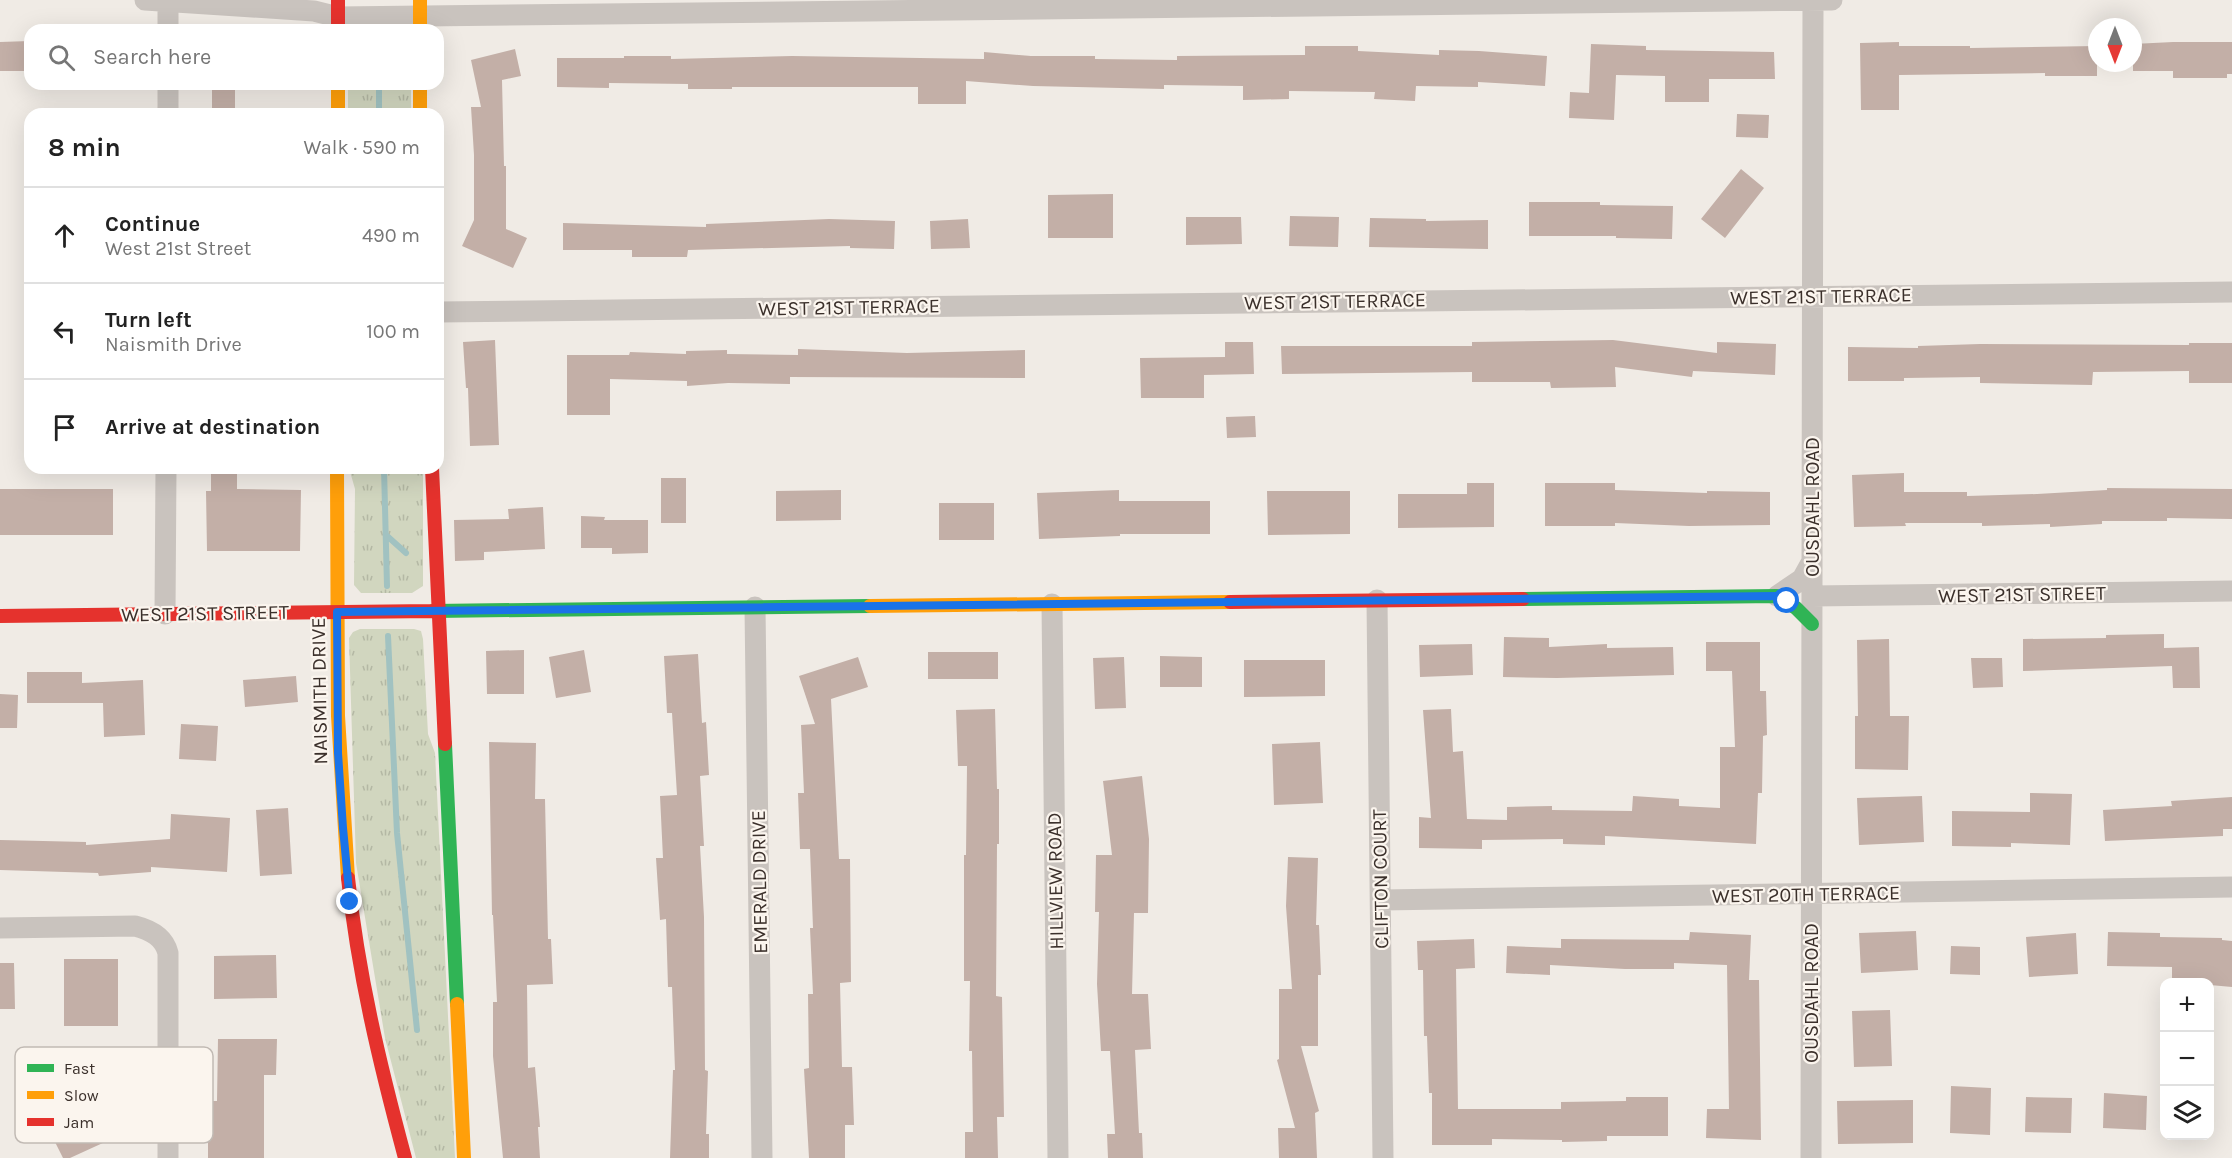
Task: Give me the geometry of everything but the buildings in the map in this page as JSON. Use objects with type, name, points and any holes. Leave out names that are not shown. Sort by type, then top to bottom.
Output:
[{"type":"street","points":[[145,0],[314,11],[338,16],[1832,0]]},
{"type":"street","name":"OUSDAHL ROAD","points":[[1811,1158],[1813,0]]},
{"type":"street","points":[[168,3],[168,24]]},
{"type":"street","points":[[168,90],[168,108]]},
{"type":"street","points":[[338,90],[338,108]]},
{"type":"street","points":[[420,90],[420,108]]},
{"type":"street","name":"WEST 21ST TERRACE","points":[[444,312],[2232,292]]},
{"type":"street","points":[[165,614],[166,474]]},
{"type":"street","name":"NAISMITH DRIVE","points":[[337,474],[338,753],[350,902],[373,1037],[405,1158]]},
{"type":"street","points":[[432,474],[464,1158]]},
{"type":"street","points":[[1812,561],[1802,579],[1777,596],[1796,608],[1812,624]]},
{"type":"street","name":"WEST 21ST STREET","points":[[1812,596],[2232,591]]},
{"type":"street","name":"WEST 21ST STREET","points":[[0,616],[1777,596]]},
{"type":"street","name":"CLIFTON COURT","points":[[1377,600],[1383,1158]]},
{"type":"street","name":"HILLVIEW ROAD","points":[[1052,604],[1058,1158]]},
{"type":"street","name":"EMERALD DRIVE","points":[[755,607],[762,1158]]},
{"type":"street","name":"WEST 20TH TERRACE","points":[[1381,900],[2232,887]]},
{"type":"street","points":[[0,928],[135,926],[149,930],[161,939],[168,953],[168,1047]]},
{"type":"green space","points":[[348,90],[411,90],[411,108],[348,108]]},
{"type":"green space","points":[[351,474],[423,474],[423,586],[412,593],[361,593],[354,585],[355,489]]},
{"type":"green space","points":[[360,629],[414,629],[421,631],[423,639],[428,734],[435,753],[455,1158],[416,1158],[385,1038],[356,863],[349,638],[353,632]]},
{"type":"waterway","points":[[379,90],[379,108]]},
{"type":"waterway","points":[[384,474],[387,586]]},
{"type":"waterway","points":[[386,535],[406,553]]},
{"type":"waterway","points":[[388,636],[397,833],[417,1030]]},
{"type":"traffic: fast","points":[[1523,599],[1777,596],[1796,608],[1812,624]]},
{"type":"traffic: fast","points":[[433,611],[870,606]]},
{"type":"traffic: fast","points":[[445,744],[457,1004]]},
{"type":"traffic: slow","points":[[420,0],[420,24]]},
{"type":"traffic: slow","points":[[338,90],[338,108]]},
{"type":"traffic: slow","points":[[420,90],[420,108]]},
{"type":"traffic: slow","points":[[337,474],[338,716],[348,878]]},
{"type":"traffic: slow","points":[[870,606],[1230,602]]},
{"type":"traffic: slow","points":[[457,1004],[464,1158]]},
{"type":"traffic: jam","points":[[338,0],[338,24]]},
{"type":"traffic: jam","points":[[432,474],[445,744]]},
{"type":"traffic: jam","points":[[1230,602],[1523,599]]},
{"type":"traffic: jam","points":[[0,616],[433,611]]},
{"type":"traffic: jam","points":[[348,878],[352,914],[371,1019],[405,1158]]},
{"type":"route","points":[[350,902],[338,753],[337,612],[1777,596],[1787,601]]}]
